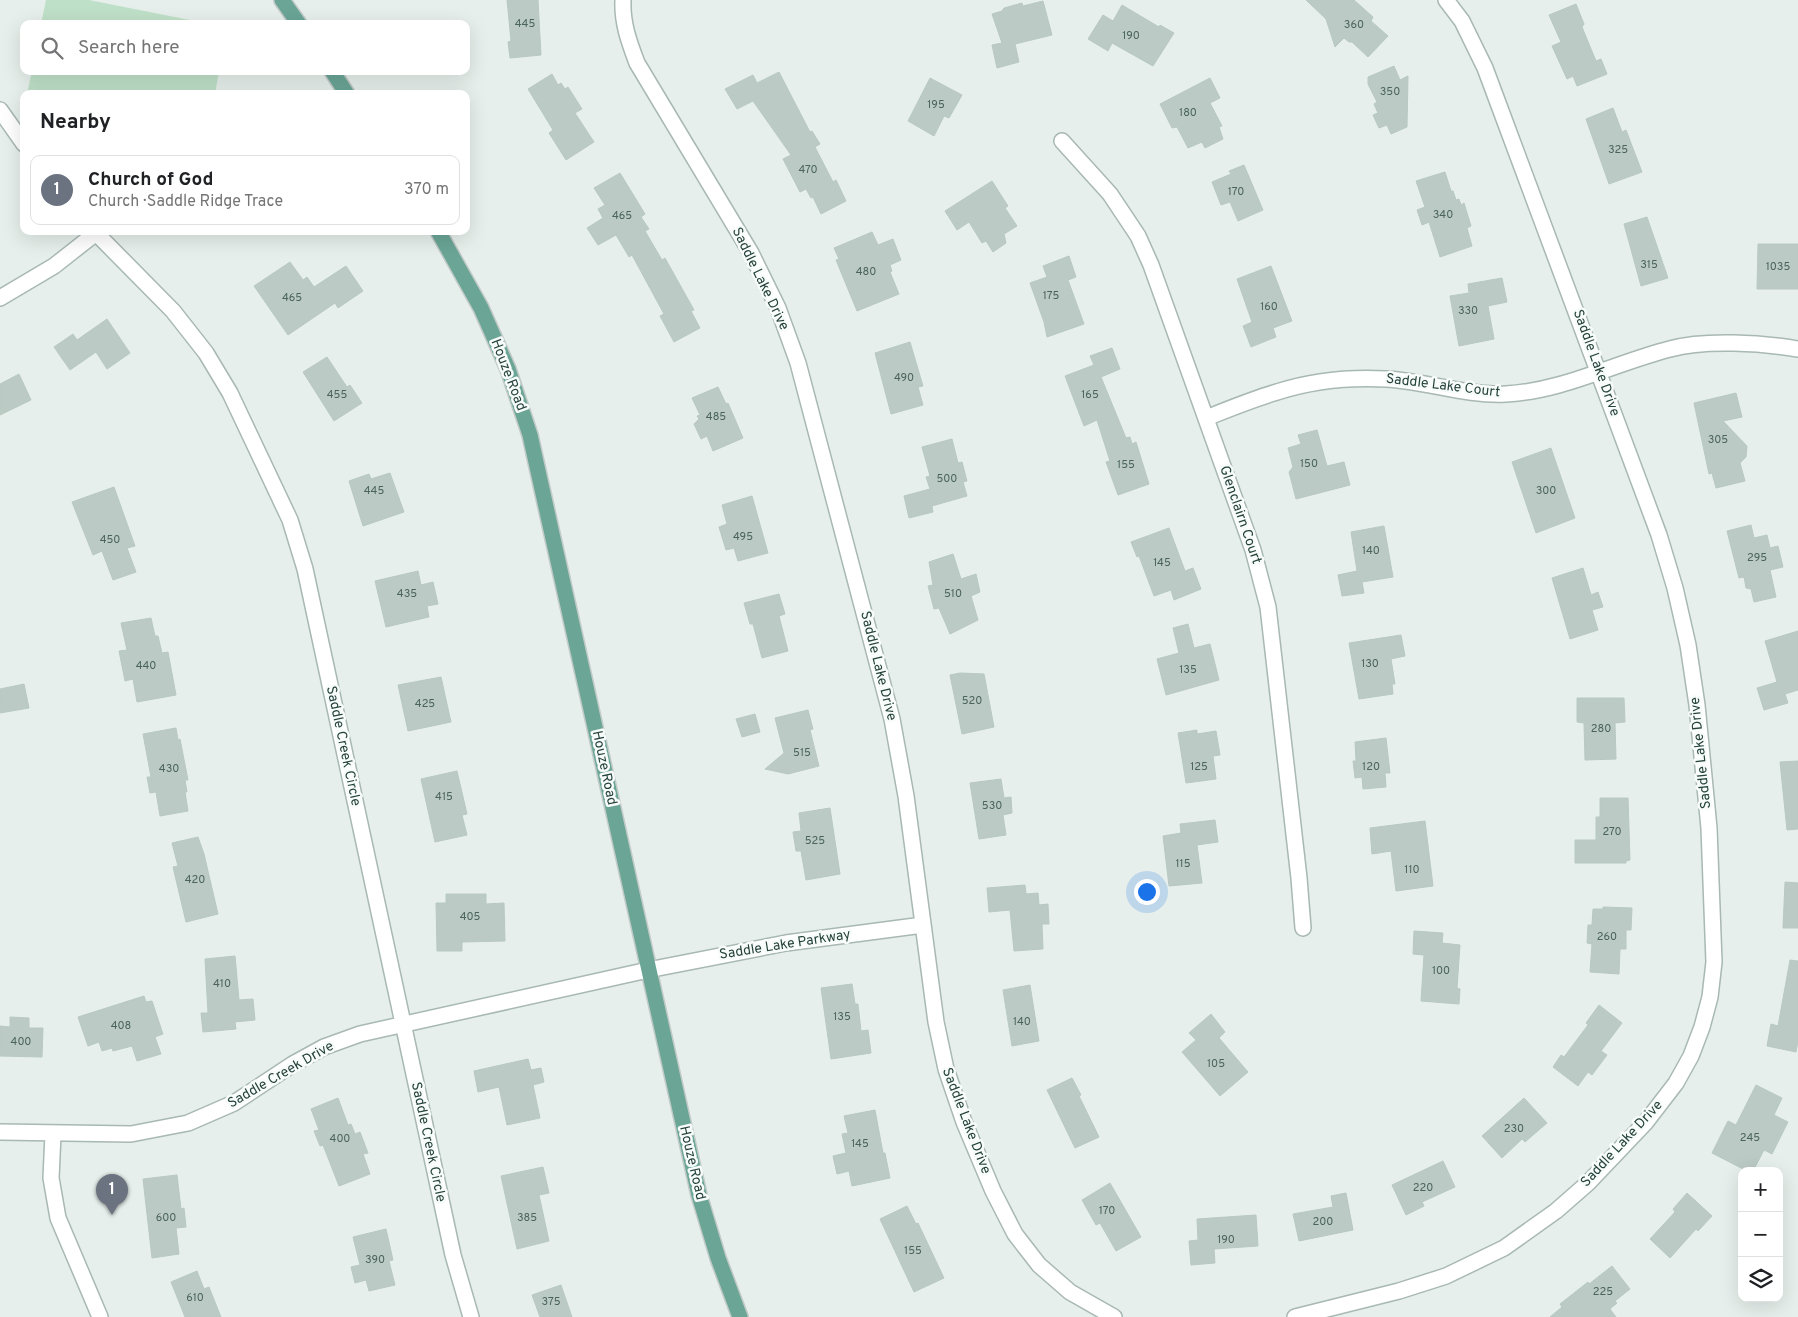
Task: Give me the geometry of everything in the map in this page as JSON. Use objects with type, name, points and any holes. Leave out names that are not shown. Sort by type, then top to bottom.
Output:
[{"type":"main road","points":[[282,0],[296,20]]},
{"type":"main road","points":[[335,75],[344,90]]},
{"type":"main road","name":"Houze Road","points":[[440,235],[481,308],[508,369],[530,435],[699,1195],[718,1258],[740,1317]]},
{"type":"street","name":"Saddle Lake Drive","points":[[623,0],[628,38],[637,63],[751,253],[778,308],[798,363],[892,718],[906,796],[936,1022],[946,1069],[964,1122],[993,1191],[1015,1234],[1039,1265],[1070,1292],[1114,1317]]},
{"type":"street","name":"Saddle Lake Drive","points":[[1295,1317],[1399,1291],[1446,1276],[1504,1248],[1556,1211],[1588,1183],[1646,1122],[1676,1083],[1691,1056],[1702,1027],[1710,997],[1714,962],[1709,828],[1697,705],[1689,654],[1675,588],[1659,535],[1485,68],[1462,21],[1446,0]]},
{"type":"street","points":[[0,110],[20,138]]},
{"type":"street","name":"Glenclairn Court","points":[[1062,142],[1110,194],[1138,236],[1151,265],[1253,550],[1268,607],[1300,878],[1303,928]]},
{"type":"street","points":[[0,298],[54,266],[91,235]]},
{"type":"street","name":"Saddle Creek Circle","points":[[98,235],[173,311],[206,353],[230,393],[290,520],[305,569],[453,1255],[471,1317]]},
{"type":"street","name":"Saddle Lake Court","points":[[1206,418],[1278,391],[1328,380],[1386,379],[1469,392],[1505,394],[1548,388],[1671,348],[1698,344],[1726,343],[1798,349]]},
{"type":"street","name":"Saddle Lake Parkway","points":[[648,970],[786,943],[923,925]]},
{"type":"street","name":"Saddle Creek Drive","points":[[0,1132],[131,1134],[188,1123],[234,1103],[293,1064],[324,1047],[360,1034],[648,970]]},
{"type":"street","points":[[53,1134],[51,1178],[58,1218],[100,1317]]},
{"type":"green space","points":[[46,0],[89,0],[190,20],[42,20]]},
{"type":"green space","points":[[31,75],[218,75],[216,90],[28,90]]},
{"type":"building","points":[[507,0],[538,0],[541,55],[510,58],[508,42],[511,41]]},
{"type":"building","points":[[1306,0],[1354,0],[1373,17],[1371,21],[1388,36],[1368,57],[1352,42],[1344,38],[1335,47],[1326,19]]},
{"type":"building","points":[[1043,1],[1052,35],[1015,44],[1019,62],[997,68],[992,45],[1002,43],[992,14],[1002,11],[1004,8],[1022,3],[1023,6]]},
{"type":"building","points":[[1576,4],[1584,24],[1582,27],[1596,61],[1601,59],[1607,74],[1577,86],[1573,76],[1567,79],[1552,46],[1561,42],[1549,15]]},
{"type":"building","points":[[1122,5],[1159,27],[1160,25],[1174,33],[1153,66],[1112,43],[1108,51],[1088,39],[1103,15],[1113,21]]},
{"type":"building","points":[[1394,66],[1400,80],[1408,76],[1407,127],[1391,134],[1387,125],[1379,128],[1373,115],[1378,113],[1374,104],[1377,102],[1368,84],[1368,77]]},
{"type":"building","points":[[779,72],[810,132],[812,131],[820,144],[815,147],[833,182],[836,180],[846,201],[821,214],[813,197],[811,198],[806,189],[800,192],[783,159],[791,155],[753,101],[737,109],[725,89],[753,75],[757,83]]},
{"type":"building","points":[[552,74],[558,85],[561,83],[565,89],[568,87],[582,109],[575,113],[594,142],[566,160],[549,133],[553,130],[528,89]]},
{"type":"building","points":[[930,78],[962,95],[949,118],[944,116],[934,136],[908,121]]},
{"type":"building","points":[[1210,78],[1220,98],[1210,103],[1222,126],[1219,127],[1223,139],[1205,148],[1202,142],[1188,148],[1177,127],[1172,128],[1160,104]]},
{"type":"building","points":[[1613,108],[1622,132],[1626,130],[1642,172],[1609,184],[1586,119]]},
{"type":"building","points":[[1244,165],[1263,210],[1238,221],[1230,202],[1221,205],[1212,182],[1231,174],[1229,171]]},
{"type":"building","points":[[1445,172],[1456,200],[1459,199],[1461,205],[1464,203],[1471,226],[1467,228],[1472,246],[1440,257],[1429,222],[1422,225],[1417,210],[1425,207],[1416,181]]},
{"type":"building","points":[[620,173],[645,214],[641,217],[649,229],[645,231],[662,260],[665,258],[694,310],[691,311],[700,328],[674,342],[660,316],[664,314],[632,255],[629,257],[616,235],[598,245],[587,228],[603,218],[598,209],[605,205],[594,188]]},
{"type":"building","points":[[992,181],[1008,206],[1005,208],[1017,226],[1004,234],[1006,243],[993,252],[986,241],[982,243],[969,222],[957,230],[945,211]]},
{"type":"building","points":[[1647,217],[1668,278],[1641,286],[1624,224]]},
{"type":"building","points":[[872,232],[878,245],[893,239],[901,260],[890,265],[892,271],[890,272],[899,294],[857,311],[836,260],[839,259],[834,248]]},
{"type":"building","points":[[1758,244],[1798,244],[1798,289],[1757,289]]},
{"type":"building","points":[[1069,256],[1076,277],[1068,280],[1084,324],[1047,337],[1044,322],[1030,283],[1047,277],[1043,266]]},
{"type":"building","points":[[290,262],[303,280],[307,277],[314,287],[346,266],[363,291],[338,308],[335,303],[288,335],[254,286]]},
{"type":"building","points":[[1271,266],[1292,321],[1273,328],[1276,337],[1251,347],[1243,326],[1252,322],[1237,279]]},
{"type":"building","points":[[1502,278],[1507,302],[1488,306],[1494,339],[1459,346],[1450,296],[1469,293],[1468,284]]},
{"type":"building","points":[[107,319],[130,353],[107,369],[96,352],[70,370],[54,347],[73,334],[77,340]]},
{"type":"building","points":[[910,342],[923,386],[918,387],[923,405],[891,414],[875,353]]},
{"type":"building","points":[[1112,348],[1120,369],[1101,377],[1126,438],[1130,437],[1132,444],[1136,442],[1149,484],[1118,495],[1106,462],[1110,461],[1097,420],[1084,426],[1065,376],[1094,365],[1090,356]]},
{"type":"building","points":[[327,357],[347,387],[350,385],[362,403],[334,421],[303,372]]},
{"type":"building","points":[[19,374],[31,400],[0,415],[0,384]]},
{"type":"building","points":[[718,387],[726,404],[728,403],[743,438],[713,451],[707,436],[701,439],[694,424],[699,419],[697,416],[700,415],[692,398]]},
{"type":"building","points":[[1736,393],[1742,417],[1723,421],[1747,446],[1746,457],[1740,463],[1745,481],[1716,488],[1712,473],[1709,474],[1694,403]]},
{"type":"building","points":[[1317,430],[1327,466],[1344,462],[1350,485],[1296,499],[1289,472],[1293,467],[1288,448],[1301,444],[1298,435]]},
{"type":"building","points":[[952,439],[958,463],[962,462],[967,481],[963,482],[967,496],[932,506],[933,512],[909,518],[904,496],[930,489],[926,477],[930,476],[922,447]]},
{"type":"building","points":[[1551,448],[1575,518],[1536,533],[1512,462]]},
{"type":"building","points":[[390,473],[404,512],[363,526],[349,481],[369,474],[371,479]]},
{"type":"building","points":[[114,487],[135,546],[127,548],[136,572],[113,580],[102,551],[93,555],[72,502]]},
{"type":"building","points":[[752,496],[768,553],[738,561],[734,548],[726,550],[719,527],[727,524],[722,505]]},
{"type":"building","points":[[1751,525],[1754,538],[1767,535],[1770,548],[1778,546],[1783,567],[1770,570],[1776,597],[1754,602],[1751,589],[1746,588],[1744,577],[1739,578],[1727,531]]},
{"type":"building","points":[[1384,526],[1393,577],[1362,582],[1364,593],[1342,596],[1338,575],[1357,571],[1351,532]]},
{"type":"building","points":[[1169,528],[1185,571],[1193,568],[1201,589],[1174,600],[1171,590],[1154,596],[1139,556],[1137,557],[1131,542]]},
{"type":"building","points":[[953,554],[961,579],[976,574],[980,592],[971,596],[978,620],[950,634],[939,608],[934,609],[928,586],[933,585],[929,562]]},
{"type":"building","points":[[1583,568],[1591,595],[1598,592],[1603,607],[1592,610],[1598,630],[1570,639],[1552,578]]},
{"type":"building","points":[[418,571],[421,585],[433,582],[438,604],[427,606],[429,617],[386,627],[375,581]]},
{"type":"building","points":[[779,594],[785,614],[779,616],[788,651],[762,658],[753,624],[750,624],[744,603]]},
{"type":"building","points":[[151,618],[155,636],[158,636],[162,653],[168,652],[176,695],[137,702],[133,679],[125,681],[119,651],[127,650],[121,623]]},
{"type":"building","points":[[1188,624],[1194,648],[1210,644],[1219,680],[1166,695],[1157,659],[1179,653],[1173,628]]},
{"type":"building","points":[[1798,631],[1798,690],[1785,694],[1788,703],[1764,710],[1757,688],[1777,682],[1765,641]]},
{"type":"building","points":[[1401,635],[1405,656],[1391,659],[1395,684],[1392,684],[1393,694],[1359,699],[1349,643]]},
{"type":"building","points":[[960,673],[984,674],[994,727],[962,734],[950,675]]},
{"type":"building","points":[[441,677],[451,722],[408,731],[398,685]]},
{"type":"building","points":[[24,684],[29,708],[0,713],[0,689]]},
{"type":"building","points":[[1577,698],[1624,698],[1625,722],[1615,723],[1616,759],[1585,760],[1584,723],[1577,722]]},
{"type":"building","points":[[808,710],[813,729],[810,730],[819,766],[788,774],[765,769],[784,753],[775,718]]},
{"type":"building","points":[[755,714],[760,732],[742,737],[736,719]]},
{"type":"building","points":[[176,728],[188,780],[185,780],[187,792],[185,792],[188,811],[160,816],[156,792],[150,793],[147,777],[151,777],[143,734]]},
{"type":"building","points":[[1197,730],[1197,734],[1216,731],[1220,755],[1213,756],[1216,779],[1186,783],[1178,733]]},
{"type":"building","points":[[1386,738],[1390,773],[1385,773],[1386,787],[1363,789],[1362,777],[1355,778],[1353,761],[1356,761],[1355,742]]},
{"type":"building","points":[[1798,761],[1798,829],[1787,830],[1780,762]]},
{"type":"building","points":[[457,771],[467,814],[462,815],[467,835],[435,842],[421,779]]},
{"type":"building","points":[[1001,779],[1004,798],[1011,797],[1012,813],[1003,815],[1006,835],[979,839],[970,783]]},
{"type":"building","points":[[1600,798],[1628,798],[1630,860],[1626,861],[1626,863],[1575,863],[1575,840],[1596,840],[1596,817],[1600,817]]},
{"type":"building","points":[[830,808],[840,874],[806,880],[801,851],[796,851],[793,832],[801,831],[799,813]]},
{"type":"building","points":[[1215,820],[1218,842],[1197,845],[1202,883],[1169,886],[1163,836],[1181,833],[1180,824]]},
{"type":"building","points":[[1425,821],[1433,886],[1396,891],[1391,851],[1372,854],[1370,828]]},
{"type":"building","points":[[198,837],[204,854],[218,914],[186,922],[173,867],[178,866],[172,843]]},
{"type":"building","points":[[1785,882],[1798,883],[1798,928],[1783,928]]},
{"type":"building","points":[[1025,885],[1026,894],[1038,893],[1039,905],[1048,904],[1049,924],[1042,924],[1043,949],[1014,951],[1010,910],[989,912],[987,888]]},
{"type":"building","points":[[446,894],[486,894],[486,904],[504,903],[505,941],[462,942],[462,951],[437,951],[436,903],[446,903]]},
{"type":"building","points":[[1603,907],[1632,908],[1631,930],[1626,930],[1626,949],[1620,949],[1619,974],[1590,972],[1592,944],[1587,943],[1588,925],[1592,925],[1593,909],[1603,909]]},
{"type":"building","points":[[1414,931],[1443,933],[1442,943],[1460,945],[1457,988],[1460,989],[1459,1004],[1421,1001],[1424,955],[1413,954]]},
{"type":"building","points":[[235,956],[239,1000],[253,999],[255,1020],[235,1022],[236,1029],[203,1032],[201,1013],[208,1013],[205,959]]},
{"type":"building","points":[[1790,960],[1798,961],[1798,1041],[1796,1052],[1767,1046],[1771,1024],[1778,1026]]},
{"type":"building","points":[[852,984],[855,1004],[858,1004],[861,1031],[868,1030],[871,1053],[831,1059],[821,988]]},
{"type":"building","points":[[1030,985],[1039,1041],[1012,1046],[1003,990]]},
{"type":"building","points":[[144,996],[146,1002],[152,1001],[163,1034],[155,1037],[161,1054],[137,1061],[132,1046],[113,1051],[112,1048],[102,1051],[99,1042],[88,1046],[78,1017]]},
{"type":"building","points":[[1599,1005],[1622,1023],[1601,1051],[1607,1055],[1592,1075],[1588,1072],[1578,1086],[1553,1067],[1561,1055],[1564,1057],[1588,1025],[1586,1023]]},
{"type":"building","points":[[1211,1014],[1225,1032],[1219,1038],[1248,1072],[1220,1096],[1182,1052],[1196,1040],[1189,1033]]},
{"type":"building","points":[[10,1017],[29,1018],[29,1028],[43,1028],[42,1057],[0,1056],[0,1026],[10,1027]]},
{"type":"building","points":[[528,1059],[531,1070],[541,1068],[544,1082],[533,1085],[540,1118],[507,1125],[499,1087],[478,1092],[474,1071]]},
{"type":"building","points":[[1072,1078],[1099,1137],[1075,1148],[1047,1090]]},
{"type":"building","points":[[1756,1085],[1782,1098],[1774,1115],[1788,1122],[1772,1154],[1764,1150],[1755,1167],[1739,1167],[1712,1153],[1728,1121],[1736,1125]]},
{"type":"building","points":[[338,1098],[348,1125],[351,1124],[355,1134],[360,1132],[368,1153],[363,1154],[370,1174],[339,1186],[323,1145],[320,1146],[314,1131],[319,1130],[311,1109]]},
{"type":"building","points":[[1524,1098],[1547,1123],[1525,1142],[1522,1139],[1502,1158],[1482,1136]]},
{"type":"building","points":[[875,1110],[890,1178],[852,1186],[849,1171],[837,1174],[833,1156],[846,1153],[842,1134],[848,1133],[844,1116]]},
{"type":"building","points":[[1443,1161],[1455,1187],[1422,1202],[1424,1206],[1406,1215],[1392,1185]]},
{"type":"building","points":[[543,1167],[549,1193],[539,1195],[549,1241],[517,1249],[501,1176]]},
{"type":"building","points":[[177,1175],[181,1209],[184,1208],[186,1227],[176,1228],[179,1254],[152,1258],[143,1179]]},
{"type":"building","points":[[1110,1183],[1141,1237],[1116,1251],[1100,1223],[1096,1225],[1082,1200]]},
{"type":"building","points":[[1346,1193],[1353,1230],[1299,1241],[1293,1214],[1333,1207],[1331,1196]]},
{"type":"building","points":[[1687,1193],[1712,1216],[1698,1231],[1696,1229],[1670,1258],[1650,1239],[1675,1212],[1673,1209]]},
{"type":"building","points":[[907,1206],[916,1224],[918,1223],[944,1278],[914,1292],[880,1219]]},
{"type":"building","points":[[1256,1215],[1258,1246],[1214,1249],[1215,1263],[1191,1265],[1189,1241],[1198,1240],[1197,1219]]},
{"type":"building","points":[[386,1229],[393,1260],[389,1261],[395,1285],[369,1291],[366,1280],[355,1283],[351,1267],[360,1265],[353,1237]]},
{"type":"building","points":[[1612,1266],[1630,1289],[1615,1301],[1617,1303],[1610,1309],[1616,1317],[1550,1317],[1562,1307],[1560,1304]]},
{"type":"building","points":[[197,1271],[204,1289],[209,1287],[221,1317],[185,1317],[171,1282]]},
{"type":"building","points":[[561,1285],[572,1317],[540,1317],[532,1295]]},
{"type":"place","name":"Church of God","points":[[112,1215]]}]
